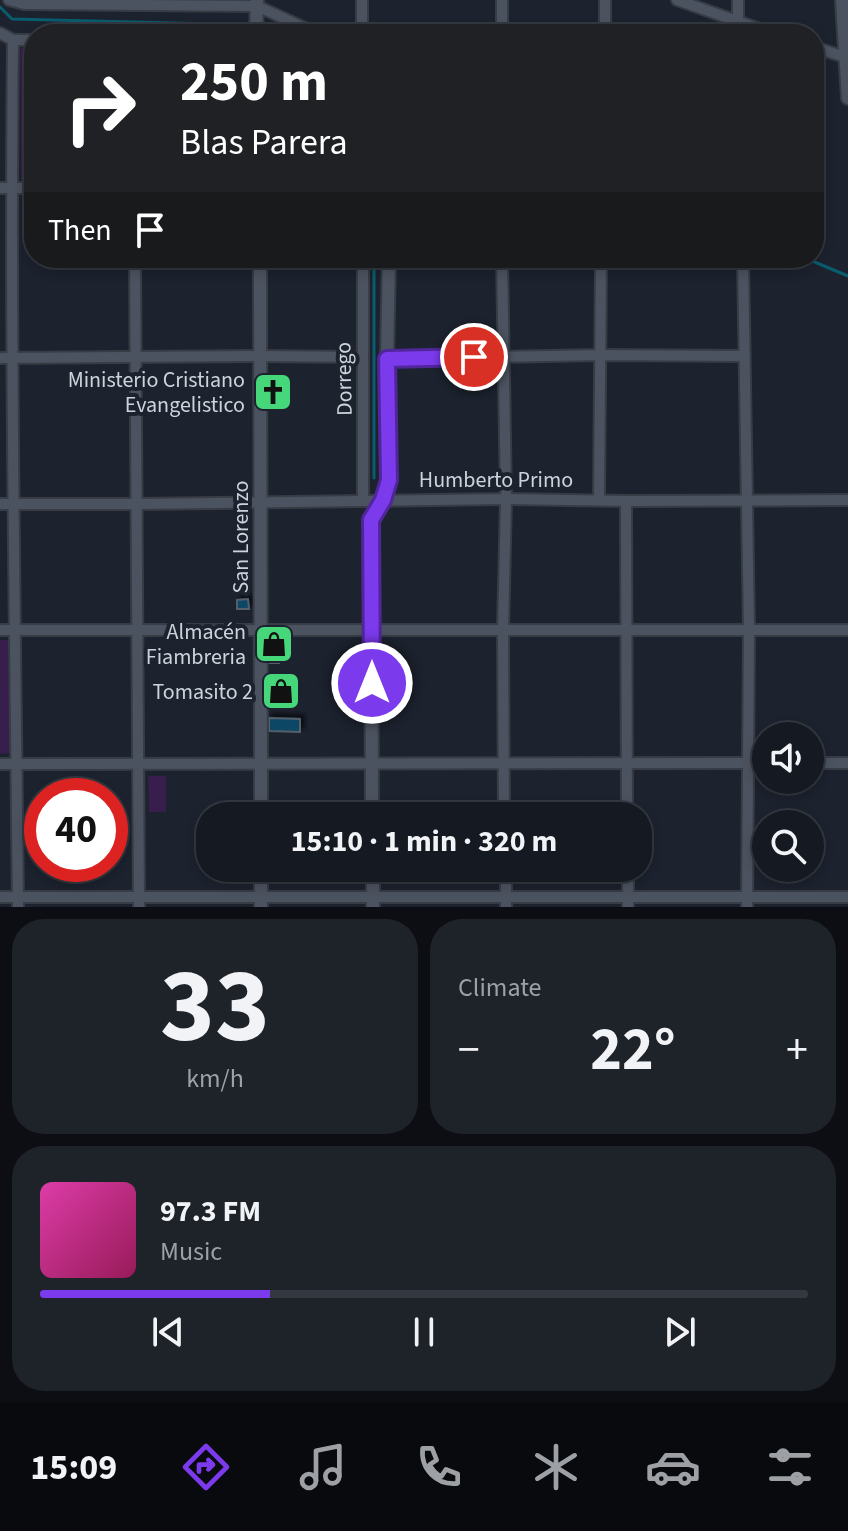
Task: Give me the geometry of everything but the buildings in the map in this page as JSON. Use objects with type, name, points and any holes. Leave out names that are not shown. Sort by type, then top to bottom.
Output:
[{"type":"street","points":[[10,0],[24,4],[134,2],[257,7],[295,24]]},
{"type":"street","points":[[257,7],[271,0]]},
{"type":"street","points":[[362,0],[362,24]]},
{"type":"street","points":[[502,0],[502,24]]},
{"type":"street","points":[[605,0],[605,24]]},
{"type":"street","points":[[677,0],[729,24]]},
{"type":"street","points":[[738,0],[738,24]]},
{"type":"street","points":[[842,0],[848,98]]},
{"type":"street","points":[[0,33],[13,40],[24,40]]},
{"type":"street","points":[[13,40],[6,188],[13,358],[18,902]]},
{"type":"street","points":[[824,50],[847,58]]},
{"type":"street","points":[[135,268],[138,902]]},
{"type":"street","name":"San Lorenzo","points":[[260,268],[261,802]]},
{"type":"street","name":"Dorrego","points":[[363,268],[363,500]]},
{"type":"street","name":"Dorrego","points":[[372,802],[371,520],[383,500],[389,480],[389,268]]},
{"type":"street","points":[[502,268],[506,499],[503,802]]},
{"type":"street","points":[[599,500],[601,268]]},
{"type":"street","points":[[743,268],[749,629],[747,902]]},
{"type":"street","points":[[387,359],[743,356]]},
{"type":"street","points":[[0,358],[362,357]]},
{"type":"street","name":"Humberto Primo","points":[[0,504],[506,499],[848,500]]},
{"type":"street","points":[[626,501],[627,802]]},
{"type":"street","points":[[0,630],[848,630]]},
{"type":"street","points":[[0,764],[752,763]]},
{"type":"street","points":[[824,763],[848,763]]},
{"type":"street","points":[[0,897],[18,902],[747,902],[848,897]]},
{"type":"shaded area","points":[[20,48],[24,48],[24,180],[21,180]]},
{"type":"shaded area","points":[[0,640],[8,640],[10,753],[0,754]]},
{"type":"shaded area","points":[[148,776],[166,776],[166,812],[149,812]]},
{"type":"waterway","points":[[0,7],[12,19],[213,24]]},
{"type":"waterway","points":[[824,266],[848,276]]},
{"type":"waterway","points":[[374,268],[374,478]]},
{"type":"place","name":"Ministerio Cristiano Evangelistico","points":[[273,392]]},
{"type":"place","name":"Almacén Fiambreria","points":[[274,644]]},
{"type":"place","name":"Tomasito 2","points":[[281,691]]},
{"type":"route","points":[[372,683],[371,520],[383,500],[389,480],[387,359],[474,357]]}]
